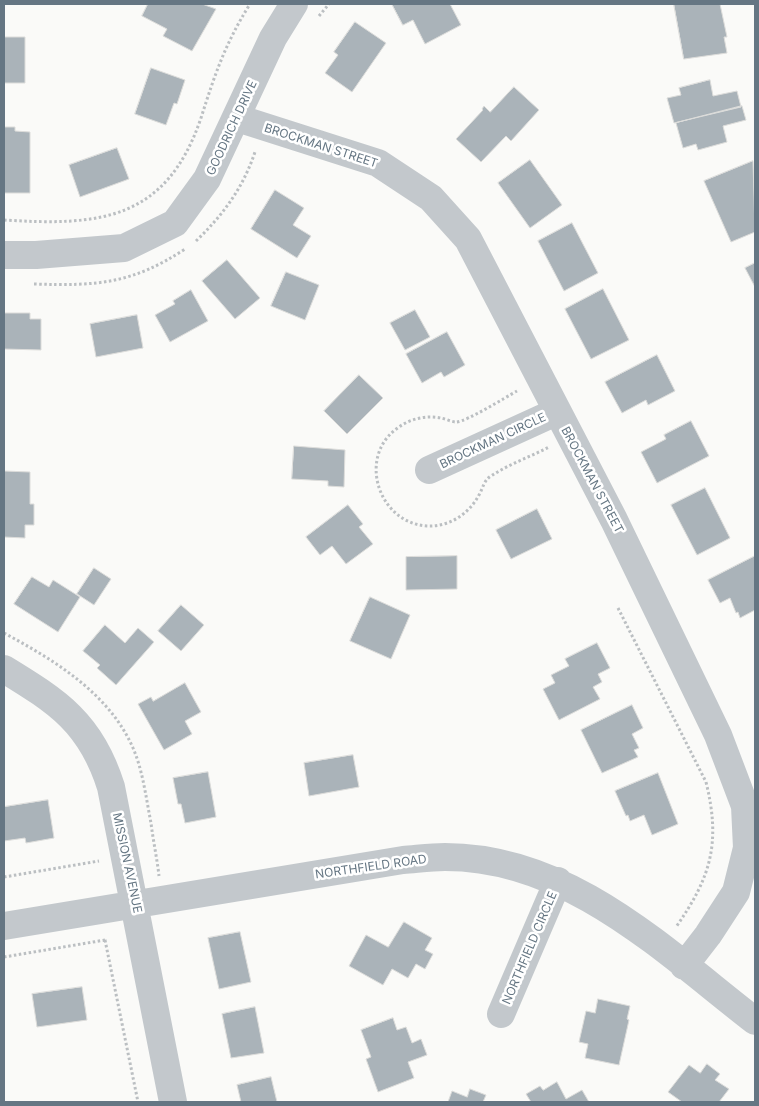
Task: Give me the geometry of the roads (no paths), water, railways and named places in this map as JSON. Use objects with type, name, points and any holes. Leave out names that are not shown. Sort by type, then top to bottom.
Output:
[{"type":"street","name":"GOODRICH DRIVE","points":[[4,254],[36,255],[124,248],[175,223],[208,179],[273,38],[294,4]]},
{"type":"street","name":"BROCKMAN STREET","points":[[237,118],[378,163],[431,198],[468,239],[556,412],[614,520],[710,718],[745,806],[747,848],[736,892],[708,935],[684,966]]},
{"type":"street","name":"BROCKMAN CIRCLE","points":[[429,470],[556,412]]},
{"type":"street","name":"MISSION AVENUE","points":[[4,669],[68,712],[88,736],[103,762],[111,786],[173,1102]]},
{"type":"street","name":"NORTHFIELD ROAD","points":[[4,926],[403,860],[445,857],[488,861],[530,871],[558,881],[588,896],[616,914],[755,1021]]},
{"type":"street","name":"NORTHFIELD CIRCLE","points":[[501,1014],[558,881]]}]
